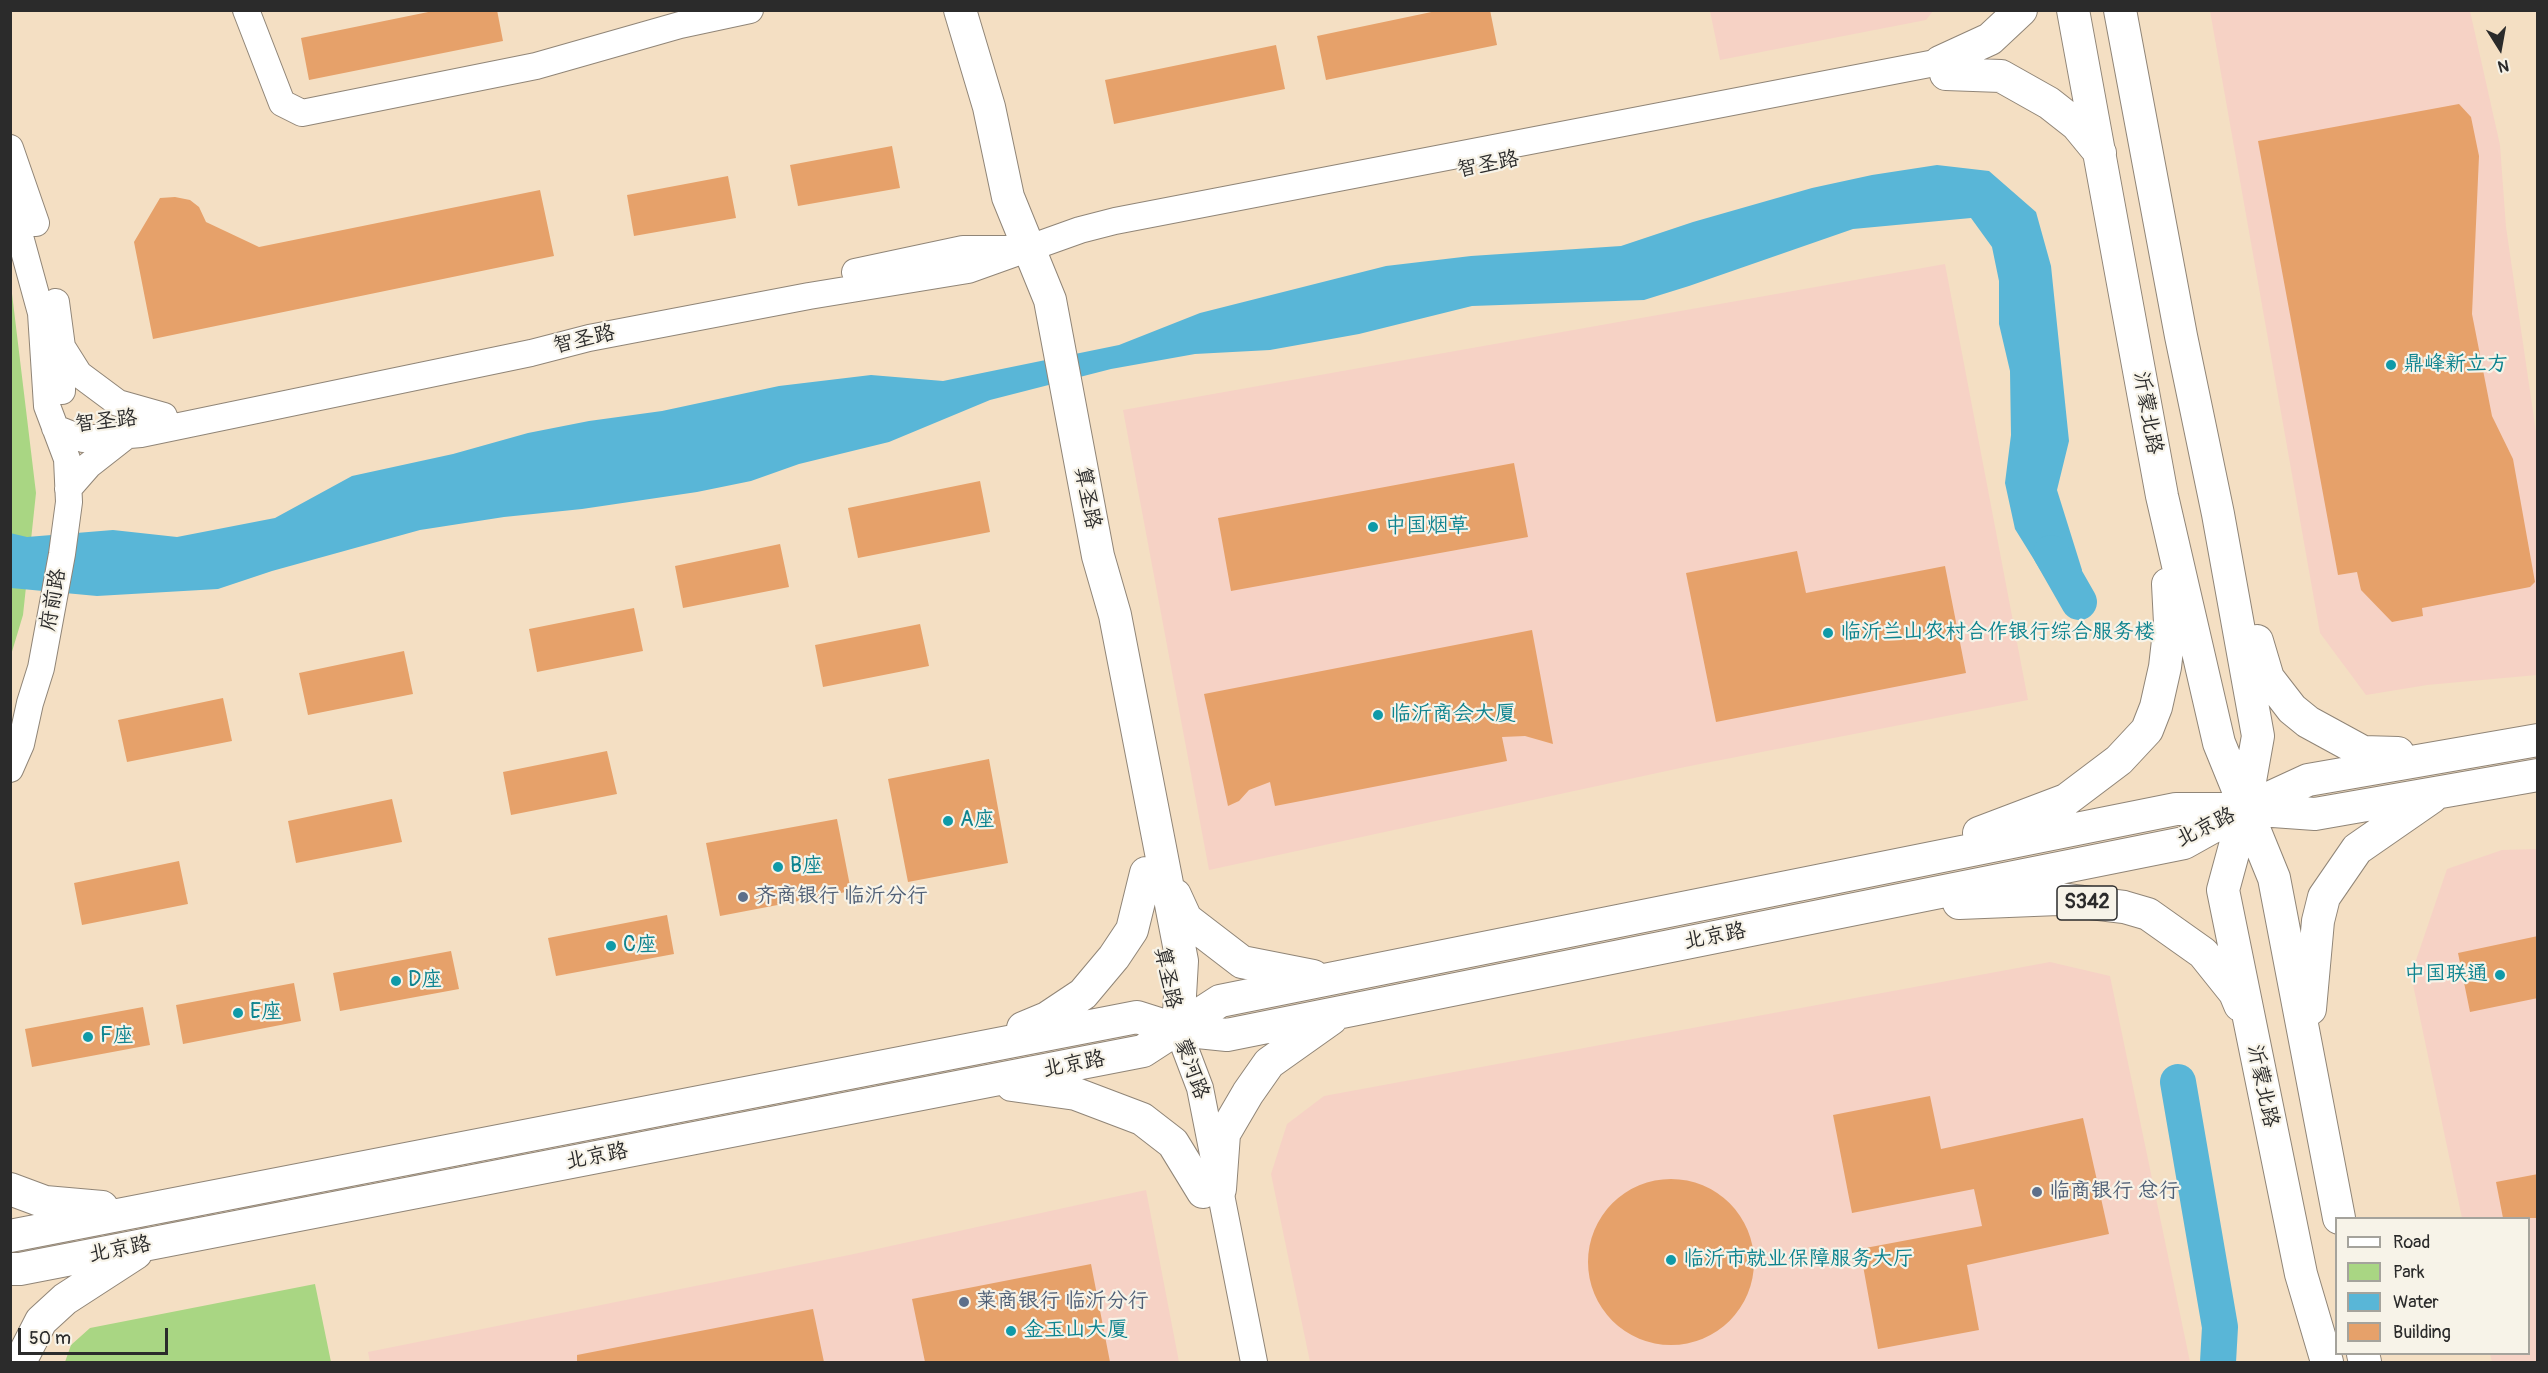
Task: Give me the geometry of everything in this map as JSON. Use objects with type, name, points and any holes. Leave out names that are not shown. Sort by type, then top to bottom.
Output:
[{"type":"main road","name":"算圣路","points":[[960,10],[989,107],[1008,197],[1030,249]]},
{"type":"main road","name":"算圣路","points":[[979,10],[1007,102],[1027,194],[1031,303],[1048,340],[1060,404],[1080,560],[1155,870],[1178,1029]]},
{"type":"main road","points":[[1943,68],[1990,39],[2021,10]]},
{"type":"main road","name":"沂蒙北路","points":[[2073,10],[2162,496],[2219,743],[2274,878],[2339,1217]]},
{"type":"main road","name":"沂蒙北路","points":[[2120,10],[2181,336],[2218,514],[2258,736],[2245,809],[2223,890],[2301,1274],[2326,1362]]},
{"type":"main road","points":[[1943,68],[2001,76],[2049,103],[2077,125],[2100,153]]},
{"type":"main road","points":[[1890,866],[2066,800],[2119,760],[2147,730],[2160,689],[2170,623],[2162,496]]},
{"type":"main road","points":[[2218,514],[2268,678],[2292,709],[2308,722],[2363,752],[2453,754]]},
{"type":"main road","name":"北京路","points":[[10,1236],[1137,1017],[1178,1029],[1227,1035],[2184,843],[2245,809],[2308,780],[2538,740]]},
{"type":"main road","name":"北京路","points":[[10,1269],[20,1269],[1143,1051],[1220,1001],[2176,809],[2245,809],[2315,814],[2538,775]]},
{"type":"main road","points":[[2307,1045],[2318,921],[2324,897],[2357,849],[2440,792]]},
{"type":"main road","points":[[1155,870],[1186,919],[1242,962],[1328,979]]},
{"type":"main road","points":[[976,1048],[1047,1018],[1083,994],[1114,957],[1132,930],[1155,870]]},
{"type":"main road","name":"S342","points":[[1865,907],[2058,899],[2124,907],[2148,914],[2203,953],[2235,993],[2251,1032]]},
{"type":"main road","points":[[1212,1191],[1224,1134],[1269,1063],[1340,1012]]},
{"type":"main road","points":[[987,1082],[1076,1094],[1142,1119],[1173,1143],[1212,1191]]},
{"type":"main road","points":[[10,1190],[45,1202],[139,1211]]},
{"type":"main road","points":[[20,1362],[41,1321],[57,1306],[148,1244]]},
{"type":"street","points":[[246,10],[282,103],[302,113],[536,66],[680,25],[750,10]]},
{"type":"street","name":"智圣路","points":[[55,428],[164,416],[528,336],[963,249],[1030,249],[1082,243],[1943,68]]},
{"type":"street","name":"府前路","points":[[10,148],[32,208],[58,310],[62,347],[62,405],[55,428],[50,461],[63,497],[62,554],[32,666],[10,712]]},
{"type":"street","name":"府前路","points":[[10,200],[41,313],[46,406],[55,428]]},
{"type":"street","name":"智圣路","points":[[55,428],[82,439],[126,436],[309,400],[531,353],[589,338],[809,296],[968,270],[1030,249]]},
{"type":"street","points":[[62,347],[79,374],[118,403],[164,416]]},
{"type":"street","points":[[63,497],[88,465],[126,436]]},
{"type":"street","name":"府前路","points":[[10,769],[21,744],[30,703],[32,666]]},
{"type":"street","name":"蒙河路","points":[[1178,1029],[1184,1092],[1212,1191],[1254,1362]]},
{"type":"street","name":"蒙河路","points":[[1212,1191],[1236,1362]]},
{"type":"shaded area","points":[[1710,10],[1933,11],[1926,20],[1720,60]]},
{"type":"shaded area","points":[[2210,11],[2470,11],[2500,145],[2506,227],[2537,439],[2537,675],[2427,685],[2366,695],[2320,633]]},
{"type":"shaded area","points":[[1945,264],[2028,700],[1685,767],[1209,870],[1123,410]]},
{"type":"shaded area","points":[[2537,849],[2537,1362],[2492,1362],[2490,1355],[2530,1355],[2530,1217],[2462,1217],[2411,975],[2447,869],[2502,850]]},
{"type":"shaded area","points":[[2050,962],[2110,976],[2190,1362],[1310,1362],[1271,1174],[1287,1124],[1324,1096]]},
{"type":"shaded area","points":[[1146,1190],[1179,1362],[370,1362],[368,1352],[854,1254]]},
{"type":"green space","points":[[10,277],[36,493],[23,615],[11,655]]},
{"type":"green space","points":[[315,1284],[331,1362],[65,1362],[71,1345],[90,1328]]},
{"type":"water","points":[[1937,165],[1989,171],[2036,212],[2051,266],[2069,441],[2057,490],[2082,570],[2076,595],[2057,587],[2046,579],[2015,529],[2005,483],[2011,435],[2010,371],[1999,324],[1999,281],[1992,247],[1971,218],[1853,229],[1644,300],[1472,306],[1359,334],[1270,350],[1195,354],[1111,369],[990,400],[889,442],[799,464],[751,481],[697,492],[420,530],[272,571],[218,589],[97,596],[11,588],[10,533],[27,537],[113,530],[177,537],[275,518],[352,476],[453,454],[528,433],[589,421],[662,411],[779,386],[871,375],[943,381],[1119,345],[1200,313],[1386,266],[1471,256],[1621,246],[1693,222],[1812,188],[1872,175]]},
{"type":"building","points":[[438,10],[497,10],[503,41],[309,80],[301,38]]},
{"type":"building","points":[[1441,10],[1490,10],[1497,45],[1326,80],[1317,36]]},
{"type":"building","points":[[1276,45],[1285,89],[1114,124],[1105,80]]},
{"type":"building","name":"鼎峰新立方","points":[[2459,104],[2471,117],[2479,156],[2472,314],[2492,416],[2513,459],[2535,582],[2530,587],[2422,608],[2423,616],[2392,622],[2361,590],[2357,572],[2338,575],[2258,141]]},
{"type":"building","points":[[892,146],[900,188],[798,206],[790,165]]},
{"type":"building","points":[[728,176],[736,218],[634,236],[627,195]]},
{"type":"building","points":[[540,190],[554,256],[153,339],[134,242],[160,198],[175,197],[190,200],[199,207],[206,222],[259,247]]},
{"type":"building","name":"中国烟草","points":[[1514,463],[1528,537],[1231,591],[1218,518]]},
{"type":"building","points":[[980,481],[990,532],[858,558],[848,508]]},
{"type":"building","points":[[780,544],[789,587],[683,608],[675,566]]},
{"type":"building","name":"临沂兰山农村合作银行综合服务楼","points":[[1797,551],[1806,593],[1945,566],[1966,673],[1716,722],[1686,573]]},
{"type":"building","points":[[634,608],[643,651],[537,672],[529,629]]},
{"type":"building","points":[[920,624],[929,666],[823,687],[815,645]]},
{"type":"building","name":"临沂商会大厦","points":[[1532,630],[1553,744],[1525,736],[1502,737],[1507,761],[1275,806],[1270,782],[1249,790],[1239,801],[1228,806],[1204,694]]},
{"type":"building","points":[[404,651],[413,694],[308,715],[299,673]]},
{"type":"building","points":[[223,698],[232,741],[127,762],[118,720]]},
{"type":"building","points":[[607,751],[617,794],[511,815],[503,772]]},
{"type":"building","name":"A座","points":[[989,759],[1008,863],[908,882],[888,779]]},
{"type":"building","points":[[392,799],[402,842],[296,863],[288,821]]},
{"type":"building","name":"B座","points":[[837,819],[851,891],[720,916],[706,843]]},
{"type":"building","points":[[179,861],[188,904],[82,925],[74,883]]},
{"type":"building","name":"C座","points":[[667,915],[674,954],[556,976],[548,938]]},
{"type":"building","name":"中国联通","points":[[2538,936],[2538,998],[2470,1012],[2458,953]]},
{"type":"building","name":"D座","points":[[451,951],[459,989],[340,1011],[333,973]]},
{"type":"building","name":"E座","points":[[294,983],[301,1021],[183,1044],[176,1005]]},
{"type":"building","name":"F座","points":[[143,1007],[150,1045],[32,1067],[25,1029]]},
{"type":"building","points":[[1930,1096],[1941,1149],[2083,1118],[2109,1234],[1967,1265],[1979,1330],[1878,1349],[1860,1249],[1982,1226],[1974,1189],[1852,1213],[1833,1115]]},
{"type":"building","points":[[2538,1174],[2538,1218],[2503,1217],[2496,1182]]},
{"type":"building","name":"临沂市就业保障服务大厅","points":[[1671,1179],[1687,1180],[1703,1185],[1730,1203],[1748,1230],[1753,1246],[1753,1278],[1748,1294],[1730,1321],[1703,1339],[1687,1344],[1671,1345],[1655,1344],[1639,1339],[1612,1321],[1594,1294],[1589,1278],[1588,1262],[1589,1246],[1594,1230],[1612,1203],[1639,1185],[1655,1180]]},
{"type":"building","name":"金玉山大厦","points":[[1091,1264],[1110,1362],[925,1362],[912,1299]]},
{"type":"building","points":[[813,1309],[824,1362],[577,1362],[577,1355]]},
{"type":"waterway","points":[[2051,553],[2079,602]]},
{"type":"waterway","points":[[2178,1082],[2220,1327],[2218,1362]]},
{"type":"place","name":"鼎峰新立方","points":[[2391,365]]},
{"type":"place","name":"中国烟草","points":[[1373,527]]},
{"type":"place","name":"临沂兰山农村合作银行综合服务楼","points":[[1828,633]]},
{"type":"place","name":"临沂商会大厦","points":[[1378,715]]},
{"type":"place","name":"A座","points":[[948,821]]},
{"type":"place","name":"B座","points":[[778,867]]},
{"type":"place","name":"齐商银行 临沂分行","points":[[743,897]]},
{"type":"place","name":"C座","points":[[611,946]]},
{"type":"place","name":"中国联通","points":[[2500,975]]},
{"type":"place","name":"D座","points":[[396,981]]},
{"type":"place","name":"E座","points":[[238,1013]]},
{"type":"place","name":"F座","points":[[88,1037]]},
{"type":"place","name":"临商银行 总行","points":[[2037,1192]]},
{"type":"place","name":"临沂市就业保障服务大厅","points":[[1671,1260]]},
{"type":"place","name":"莱商银行 临沂分行","points":[[964,1302]]},
{"type":"place","name":"金玉山大厦","points":[[1011,1331]]}]
